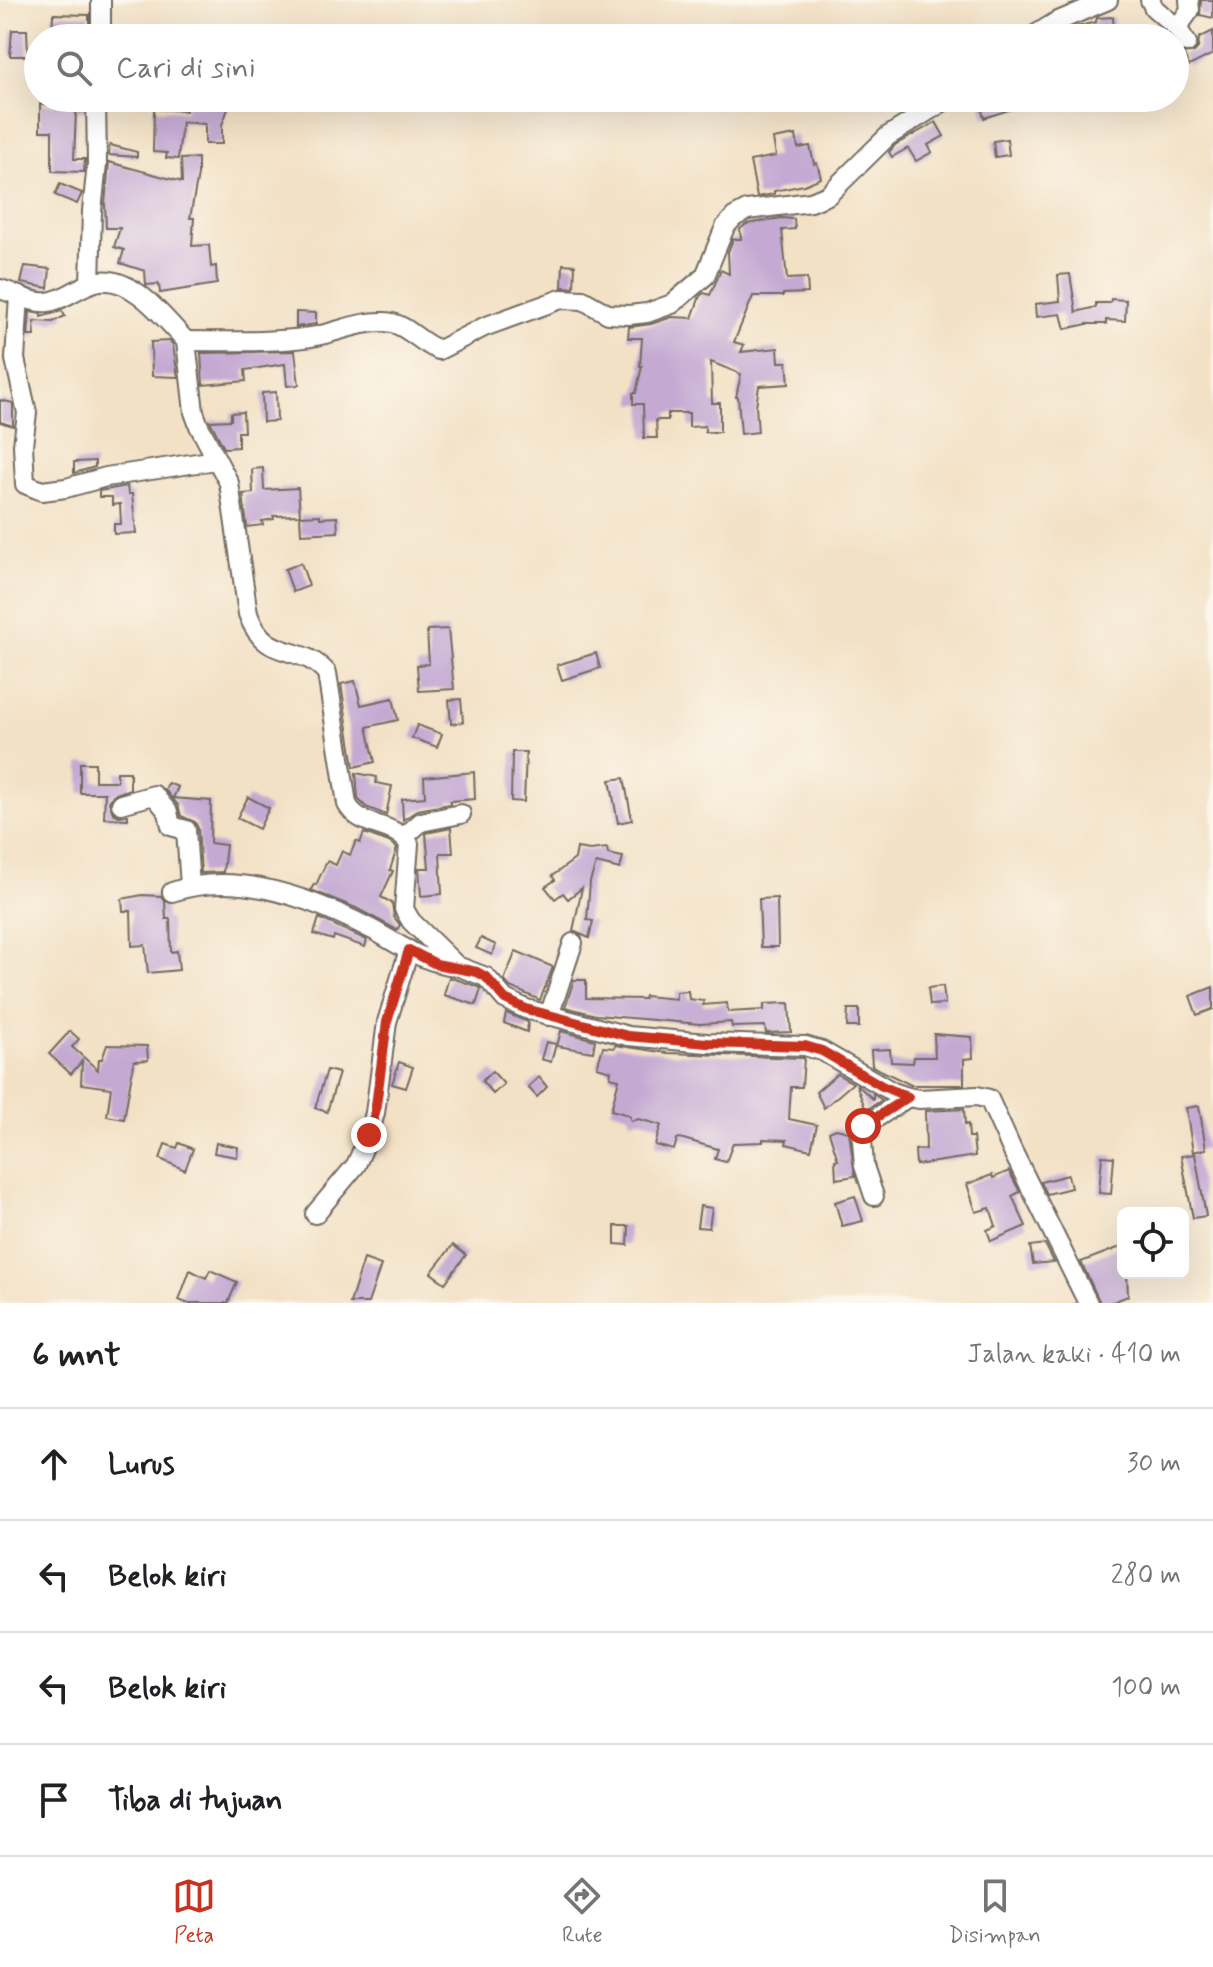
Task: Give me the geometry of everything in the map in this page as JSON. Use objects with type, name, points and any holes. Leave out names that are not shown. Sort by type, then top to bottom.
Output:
[{"type":"street","points":[[101,0],[101,24]]},
{"type":"street","points":[[1053,24],[1108,0]]},
{"type":"street","points":[[1150,0],[1171,24]]},
{"type":"street","points":[[1186,24],[1190,10],[1189,0]]},
{"type":"street","points":[[90,284],[97,164],[96,112]]},
{"type":"street","points":[[186,341],[265,342],[315,337],[366,323],[387,322],[400,326],[424,345],[439,350],[484,327],[561,299],[583,300],[608,314],[647,313],[672,304],[705,276],[725,227],[734,217],[747,210],[811,202],[828,195],[888,136],[927,112]]},
{"type":"street","points":[[0,289],[47,303],[90,284],[110,281],[123,285],[166,320],[186,341],[194,412],[229,483],[248,614],[253,629],[260,640],[276,649],[306,657],[327,673],[347,804],[352,814],[368,823],[391,828],[409,844],[404,909],[422,934],[457,966]]},
{"type":"street","points":[[19,296],[15,359],[27,413],[23,460],[25,484],[29,488],[42,491],[66,488],[106,477],[216,460]]},
{"type":"street","points":[[121,804],[154,795],[168,812],[171,826],[186,830],[181,889],[209,884],[268,890],[352,919],[436,964],[457,966],[486,977],[505,999],[549,1016],[628,1036],[707,1043],[805,1046],[822,1051],[882,1086],[908,1097],[977,1096],[989,1099],[1088,1303]]},
{"type":"street","points":[[404,837],[421,822],[461,814]]},
{"type":"street","points":[[549,1016],[573,943]]},
{"type":"street","points":[[315,1214],[356,1165],[369,1135],[375,1113],[387,1022],[409,950]]},
{"type":"street","points":[[874,1196],[864,1166],[861,1128],[908,1097]]},
{"type":"building","points":[[1201,0],[1213,0],[1213,18],[1200,15]]},
{"type":"building","points":[[53,14],[89,15],[89,24],[53,24]]},
{"type":"building","points":[[1113,17],[1113,24],[1088,24],[1096,22],[1097,18]]},
{"type":"building","points":[[12,30],[24,30],[24,56],[10,56]]},
{"type":"building","points":[[1213,31],[1213,54],[1189,66],[1189,53],[1198,48],[1199,38]]},
{"type":"building","points":[[40,112],[76,112],[74,159],[85,159],[84,172],[52,171],[52,131],[40,131]]},
{"type":"building","points":[[154,112],[227,112],[222,125],[222,144],[205,144],[205,124],[182,122],[178,159],[166,158],[167,153],[153,152]]},
{"type":"building","points":[[982,112],[1003,112],[984,118]]},
{"type":"building","points":[[936,122],[944,136],[928,145],[932,152],[916,161],[908,148],[892,157],[889,152],[895,145]]},
{"type":"building","points":[[796,135],[798,148],[810,146],[821,178],[757,197],[750,161],[776,156],[773,139]]},
{"type":"building","points":[[1007,139],[1009,155],[995,157],[993,141]]},
{"type":"building","points":[[110,145],[137,152],[137,157],[109,155]]},
{"type":"building","points":[[198,158],[190,218],[194,218],[192,246],[209,245],[211,267],[216,266],[217,284],[160,293],[159,284],[146,285],[145,271],[120,263],[124,250],[114,247],[120,228],[106,228],[109,162],[182,182],[181,159]]},
{"type":"building","points":[[60,184],[82,193],[77,204],[55,195]]},
{"type":"building","points":[[794,219],[795,229],[782,230],[787,279],[807,278],[808,293],[753,296],[734,342],[744,345],[741,352],[778,348],[779,362],[787,362],[789,384],[759,386],[756,406],[758,432],[741,434],[736,397],[741,374],[711,362],[712,403],[720,403],[720,432],[705,432],[705,426],[689,427],[689,413],[668,413],[668,420],[656,420],[657,438],[644,438],[643,404],[633,404],[633,393],[636,393],[642,366],[642,338],[628,338],[629,327],[672,317],[692,318],[700,296],[704,293],[710,295],[721,270],[729,274],[728,252],[733,239],[741,239],[740,229],[747,224]]},
{"type":"building","points":[[563,264],[575,265],[574,288],[562,287]]},
{"type":"building","points":[[25,266],[50,269],[48,288],[21,283]]},
{"type":"building","points":[[1070,274],[1076,312],[1096,307],[1096,303],[1110,303],[1111,299],[1126,300],[1125,321],[1106,320],[1106,324],[1065,329],[1061,314],[1036,317],[1035,304],[1060,301],[1058,275]]},
{"type":"building","points":[[62,311],[65,316],[53,322],[34,321],[35,336],[28,336],[30,312],[41,314],[41,317]]},
{"type":"building","points":[[296,312],[316,313],[316,324],[296,327]]},
{"type":"building","points":[[170,341],[178,377],[152,376],[151,342]]},
{"type":"building","points":[[295,351],[299,385],[287,386],[285,364],[245,370],[246,381],[203,385],[201,353]]},
{"type":"building","points":[[276,392],[277,421],[263,422],[262,393]]},
{"type":"building","points":[[0,400],[13,403],[13,426],[0,422]]},
{"type":"building","points":[[243,412],[244,432],[238,432],[238,447],[224,448],[210,421],[231,420],[231,413]]},
{"type":"building","points":[[95,461],[95,467],[74,473],[74,462]]},
{"type":"building","points":[[263,468],[264,490],[298,488],[300,515],[273,516],[274,519],[262,521],[263,525],[247,527],[243,494],[253,493],[252,469]]},
{"type":"building","points":[[127,486],[128,494],[132,494],[136,533],[114,534],[114,524],[121,524],[120,504],[112,505],[112,497],[99,497],[99,491]]},
{"type":"building","points":[[320,515],[320,518],[337,517],[338,532],[301,534],[300,516]]},
{"type":"building","points":[[301,563],[309,586],[293,592],[285,569]]},
{"type":"building","points":[[448,629],[454,689],[419,691],[417,665],[429,664],[427,630]]},
{"type":"building","points":[[596,653],[600,668],[562,680],[557,665]]},
{"type":"building","points":[[355,681],[361,705],[393,698],[398,720],[367,727],[375,762],[354,767],[341,684]]},
{"type":"building","points":[[461,699],[463,722],[451,724],[449,700]]},
{"type":"building","points":[[417,725],[442,734],[437,747],[412,738]]},
{"type":"building","points":[[512,752],[526,752],[524,802],[511,801]]},
{"type":"building","points":[[80,763],[95,763],[95,781],[117,781],[117,772],[130,772],[130,789],[113,795],[109,802],[113,813],[128,815],[128,819],[104,818],[105,793],[80,793]]},
{"type":"building","points":[[474,772],[475,799],[450,801],[450,804],[418,810],[403,820],[402,799],[425,797],[424,777]]},
{"type":"building","points":[[356,773],[377,777],[376,783],[392,786],[386,815],[366,807],[358,799]]},
{"type":"building","points":[[624,778],[632,820],[618,823],[610,780]]},
{"type":"building","points":[[168,783],[178,787],[173,798],[211,801],[210,843],[226,845],[223,872],[201,873],[198,828],[195,822],[181,816],[178,805],[165,790]]},
{"type":"building","points":[[248,797],[269,808],[259,829],[237,818]]},
{"type":"building","points":[[451,828],[453,853],[440,853],[442,894],[421,896],[419,868],[429,868],[426,833]]},
{"type":"building","points":[[364,833],[397,848],[390,870],[393,871],[381,897],[392,903],[394,917],[400,925],[397,930],[356,908],[311,890],[327,861],[336,865],[342,851],[350,855],[356,841],[360,843]]},
{"type":"building","points":[[577,848],[607,848],[608,854],[623,857],[620,869],[596,863],[590,882],[587,920],[593,921],[589,938],[573,931],[582,888],[568,899],[563,893],[555,899],[545,887],[555,880],[552,876],[575,859]]},
{"type":"building","points":[[142,895],[161,896],[165,901],[166,919],[170,919],[171,952],[177,951],[179,970],[148,973],[145,945],[132,946],[131,911],[123,911],[122,899]]},
{"type":"building","points":[[777,898],[778,947],[761,947],[759,899]]},
{"type":"building","points":[[319,918],[367,940],[365,947],[334,936],[333,940],[314,934]]},
{"type":"building","points":[[481,938],[496,945],[492,955],[476,948]]},
{"type":"building","points":[[516,951],[553,967],[540,1000],[510,987],[504,980]]},
{"type":"building","points":[[449,977],[481,989],[476,1005],[444,995]]},
{"type":"building","points":[[574,980],[586,980],[586,998],[644,999],[645,996],[676,999],[676,992],[688,991],[689,999],[704,1001],[703,1005],[727,1003],[728,1012],[764,1010],[764,1004],[789,1003],[791,1032],[766,1033],[765,1026],[732,1027],[731,1022],[700,1024],[596,1015],[565,1007]]},
{"type":"building","points":[[943,986],[945,1004],[930,1005],[928,988]]},
{"type":"building","points":[[1213,987],[1213,1009],[1197,1015],[1190,996]]},
{"type":"building","points":[[848,1009],[859,1009],[859,1027],[847,1027]]},
{"type":"building","points":[[506,1013],[528,1022],[527,1032],[504,1023]]},
{"type":"building","points":[[70,1031],[79,1039],[72,1047],[98,1070],[99,1059],[102,1059],[107,1045],[147,1046],[148,1060],[134,1061],[124,1119],[107,1116],[111,1088],[81,1084],[82,1061],[71,1074],[49,1054]]},
{"type":"building","points":[[561,1031],[595,1040],[593,1052],[557,1046]]},
{"type":"building","points":[[934,1034],[972,1037],[973,1058],[964,1059],[964,1085],[911,1085],[872,1066],[871,1050],[890,1049],[891,1062],[913,1063],[914,1057],[935,1057]]},
{"type":"building","points":[[546,1042],[556,1044],[551,1062],[541,1059]]},
{"type":"building","points":[[615,1045],[667,1053],[804,1058],[802,1087],[791,1087],[789,1119],[817,1125],[811,1150],[786,1144],[787,1140],[733,1143],[726,1162],[715,1159],[718,1149],[680,1138],[674,1150],[655,1145],[661,1125],[638,1119],[631,1121],[629,1115],[611,1110],[619,1079],[610,1077],[611,1071],[597,1067],[603,1047],[614,1048]]},
{"type":"building","points":[[399,1062],[413,1067],[406,1088],[392,1084]]},
{"type":"building","points":[[327,1070],[339,1073],[327,1112],[315,1108]]},
{"type":"building","points":[[492,1071],[504,1084],[493,1094],[482,1081]]},
{"type":"building","points":[[837,1074],[853,1083],[824,1108],[816,1092]]},
{"type":"building","points":[[539,1077],[547,1087],[537,1097],[528,1087]]},
{"type":"building","points":[[856,1084],[873,1099],[873,1094],[882,1100],[866,1110]]},
{"type":"building","points":[[1199,1106],[1206,1149],[1193,1152],[1186,1108]]},
{"type":"building","points":[[964,1109],[965,1125],[968,1124],[969,1137],[973,1137],[975,1156],[916,1165],[915,1150],[926,1149],[925,1111]]},
{"type":"building","points":[[836,1129],[849,1132],[855,1176],[836,1179],[835,1160],[838,1160],[829,1132]]},
{"type":"building","points":[[179,1143],[193,1149],[185,1170],[160,1159],[165,1144],[177,1148]]},
{"type":"building","points":[[216,1143],[238,1147],[237,1157],[214,1153]]},
{"type":"building","points":[[1195,1154],[1206,1216],[1193,1218],[1181,1156]]},
{"type":"building","points":[[1102,1156],[1114,1157],[1111,1194],[1099,1193]]},
{"type":"building","points":[[1009,1171],[1020,1192],[1012,1196],[1026,1226],[991,1241],[987,1230],[996,1226],[990,1208],[976,1212],[967,1184]]},
{"type":"building","points":[[1068,1175],[1071,1188],[1047,1194],[1041,1182]]},
{"type":"building","points":[[855,1196],[863,1221],[842,1226],[835,1202]]},
{"type":"building","points":[[700,1206],[712,1208],[709,1228],[697,1227]]},
{"type":"building","points":[[615,1226],[629,1226],[628,1245],[615,1244]]},
{"type":"building","points":[[1045,1244],[1054,1262],[1033,1264],[1030,1246]]},
{"type":"building","points":[[453,1245],[466,1255],[445,1283],[431,1273]]},
{"type":"building","points":[[1117,1248],[1117,1279],[1127,1279],[1128,1296],[1110,1303],[1100,1303],[1081,1262]]},
{"type":"building","points":[[364,1259],[381,1265],[368,1303],[350,1303]]},
{"type":"building","points":[[190,1270],[206,1278],[210,1270],[237,1282],[228,1303],[186,1303],[179,1300]]},
{"type":"route","points":[[369,1135],[375,1113],[387,1022],[409,950],[436,964],[477,972],[486,977],[505,999],[526,1009],[628,1036],[707,1043],[783,1044],[822,1051],[893,1092],[908,1097],[863,1126]]}]
